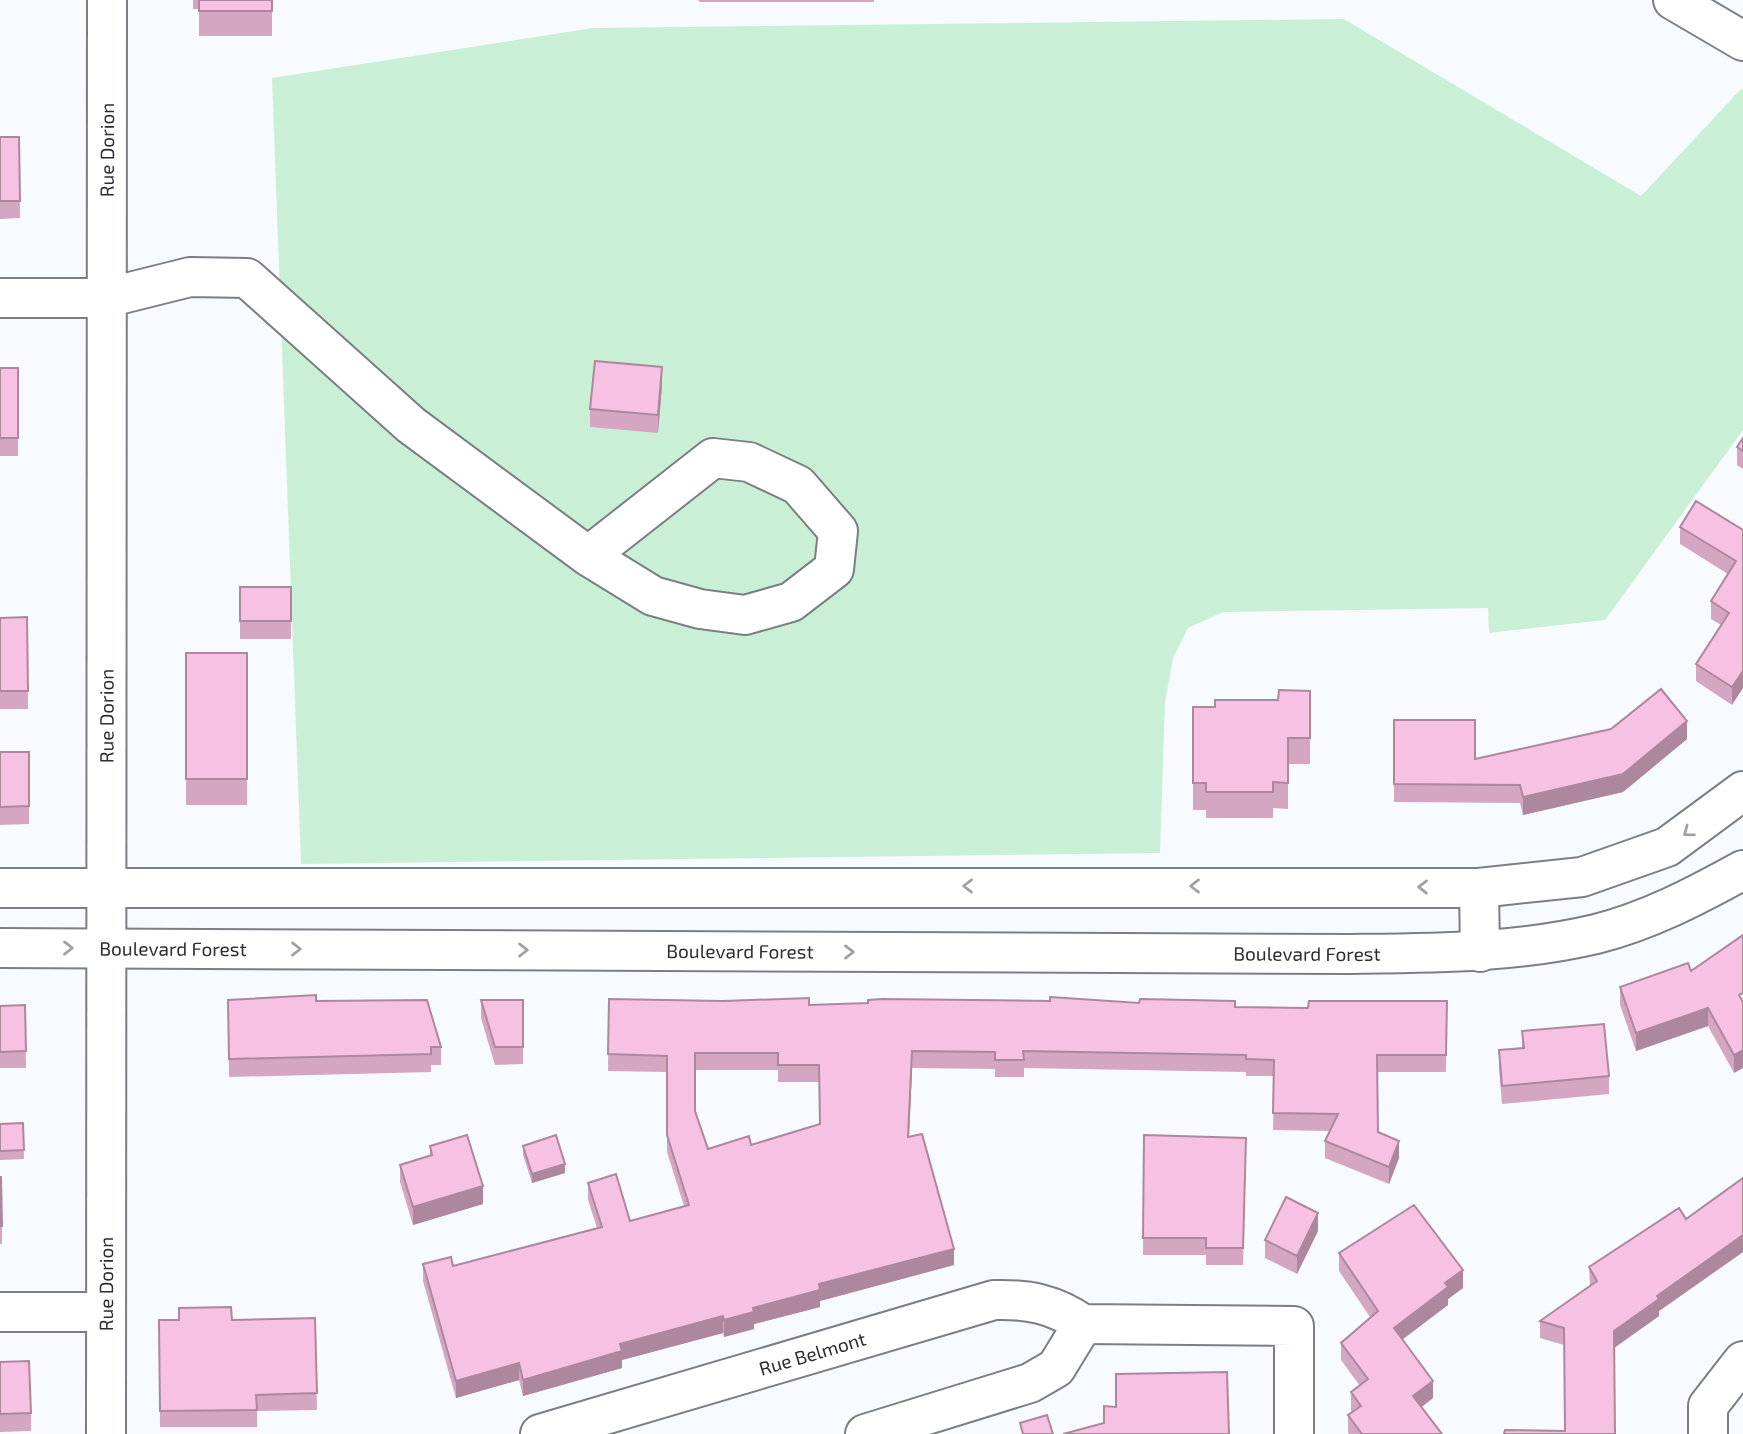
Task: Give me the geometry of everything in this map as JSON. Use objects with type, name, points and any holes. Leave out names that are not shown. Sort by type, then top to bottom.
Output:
[{"type":"street","name":"Rue Dorion","points":[[106,1434],[107,0]]},
{"type":"street","points":[[1674,0],[1740,33]]},
{"type":"street","points":[[0,298],[106,298],[190,276],[247,278],[411,425],[588,556],[653,596],[700,609],[745,615],[791,602],[834,569],[838,531],[797,485],[750,462],[713,458],[588,556]]},
{"type":"street","points":[[0,888],[1479,888],[1582,877],[1667,848],[1743,791]]},
{"type":"street","name":"Boulevard Forest","points":[[0,948],[1351,954],[1479,952],[1596,933],[1679,905],[1743,870]]},
{"type":"street","points":[[1479,888],[1479,952]]},
{"type":"street","name":"Rue Belmont","points":[[540,1434],[994,1300],[1037,1302],[1062,1310],[1083,1324],[1294,1326],[1294,1434]]},
{"type":"street","points":[[0,1312],[106,1312]]},
{"type":"street","points":[[865,1434],[1030,1383],[1056,1368],[1083,1324]]},
{"type":"street","points":[[1708,1434],[1708,1406],[1743,1361]]},
{"type":"green space","points":[[1344,19],[1641,196],[1741,89],[1743,90],[1743,430],[1605,620],[1489,633],[1488,608],[1223,612],[1188,628],[1173,658],[1165,702],[1160,853],[301,864],[272,78],[593,28]]},
{"type":"building","points":[[199,0],[272,0],[272,11],[199,11]]},
{"type":"building","points":[[0,137],[19,137],[20,201],[0,201]]},
{"type":"building","points":[[595,361],[662,367],[658,415],[590,409]]},
{"type":"building","points":[[0,368],[18,368],[18,438],[0,438]]},
{"type":"building","points":[[1743,438],[1743,451],[1737,447]]},
{"type":"building","points":[[1696,501],[1743,530],[1743,671],[1732,687],[1696,664],[1729,613],[1711,601],[1736,561],[1680,527]]},
{"type":"building","points":[[240,587],[291,587],[291,621],[240,621]]},
{"type":"building","points":[[27,617],[28,691],[0,691],[0,618]]},
{"type":"building","points":[[186,653],[247,653],[247,779],[186,779]]},
{"type":"building","points":[[1661,689],[1687,721],[1623,774],[1523,797],[1520,785],[1394,784],[1394,720],[1475,720],[1475,759],[1611,729]]},
{"type":"building","points":[[1279,690],[1310,691],[1310,738],[1288,738],[1288,783],[1273,782],[1273,792],[1206,792],[1206,783],[1193,783],[1193,707],[1215,707],[1215,700],[1278,700]]},
{"type":"building","points":[[0,752],[29,752],[29,806],[0,807]]},
{"type":"building","points":[[1743,935],[1743,993],[1739,995],[1743,1002],[1743,1050],[1734,1055],[1708,1008],[1636,1033],[1620,987],[1688,963],[1691,971]]},
{"type":"building","points":[[316,995],[316,1001],[427,1000],[441,1047],[431,1047],[431,1054],[229,1059],[228,1000]]},
{"type":"building","points":[[1050,997],[1139,1003],[1140,999],[1235,1001],[1235,1007],[1308,1008],[1309,1001],[1447,1001],[1446,1055],[1377,1055],[1378,1132],[1399,1141],[1389,1167],[1325,1141],[1338,1114],[1273,1113],[1274,1060],[1246,1059],[1246,1055],[1023,1051],[1024,1060],[995,1060],[995,1052],[912,1051],[908,1137],[922,1134],[954,1249],[819,1284],[820,1290],[753,1308],[754,1312],[724,1320],[723,1316],[620,1344],[622,1351],[523,1380],[519,1363],[456,1381],[423,1264],[451,1257],[453,1266],[602,1227],[588,1183],[616,1174],[630,1221],[689,1205],[667,1135],[667,1056],[608,1054],[609,999],[723,1001],[809,998],[809,1005],[868,1003],[868,1000],[882,999],[1050,1001]],"holes":[[[695,1053],[778,1053],[778,1065],[819,1065],[820,1124],[751,1145],[749,1136],[708,1149],[695,1111]]]},
{"type":"building","points":[[481,1000],[523,1000],[523,1047],[495,1047]]},
{"type":"building","points":[[25,1005],[26,1051],[0,1052],[0,1006]]},
{"type":"building","points":[[1604,1024],[1609,1076],[1502,1086],[1499,1050],[1524,1048],[1522,1031]]},
{"type":"building","points":[[23,1123],[24,1150],[0,1151],[0,1124]]},
{"type":"building","points":[[467,1135],[483,1186],[413,1207],[400,1165],[432,1155],[430,1146]]},
{"type":"building","points":[[556,1135],[565,1164],[532,1174],[523,1146]]},
{"type":"building","points":[[1144,1135],[1246,1138],[1243,1248],[1206,1248],[1206,1238],[1143,1238]]},
{"type":"building","points":[[1,1177],[2,1226],[0,1226]]},
{"type":"building","points":[[1743,1178],[1743,1235],[1657,1296],[1659,1299],[1614,1331],[1615,1434],[1504,1434],[1505,1430],[1565,1431],[1564,1328],[1540,1321],[1597,1281],[1589,1267],[1679,1208],[1686,1219]]},
{"type":"building","points":[[1286,1197],[1318,1213],[1297,1256],[1265,1240]]},
{"type":"building","points":[[1414,1205],[1463,1270],[1445,1283],[1448,1287],[1394,1328],[1433,1381],[1413,1396],[1442,1434],[1362,1434],[1348,1415],[1361,1406],[1351,1392],[1368,1379],[1341,1343],[1378,1311],[1339,1253]]},
{"type":"building","points":[[231,1307],[232,1320],[315,1318],[317,1393],[256,1395],[257,1410],[160,1411],[159,1320],[179,1320],[179,1308]]},
{"type":"building","points":[[29,1361],[31,1413],[0,1414],[0,1362]]},
{"type":"building","points":[[1227,1372],[1229,1434],[1063,1434],[1104,1423],[1104,1406],[1116,1407],[1116,1374]]},
{"type":"building","points":[[1047,1415],[1053,1434],[1023,1434],[1020,1423]]}]
